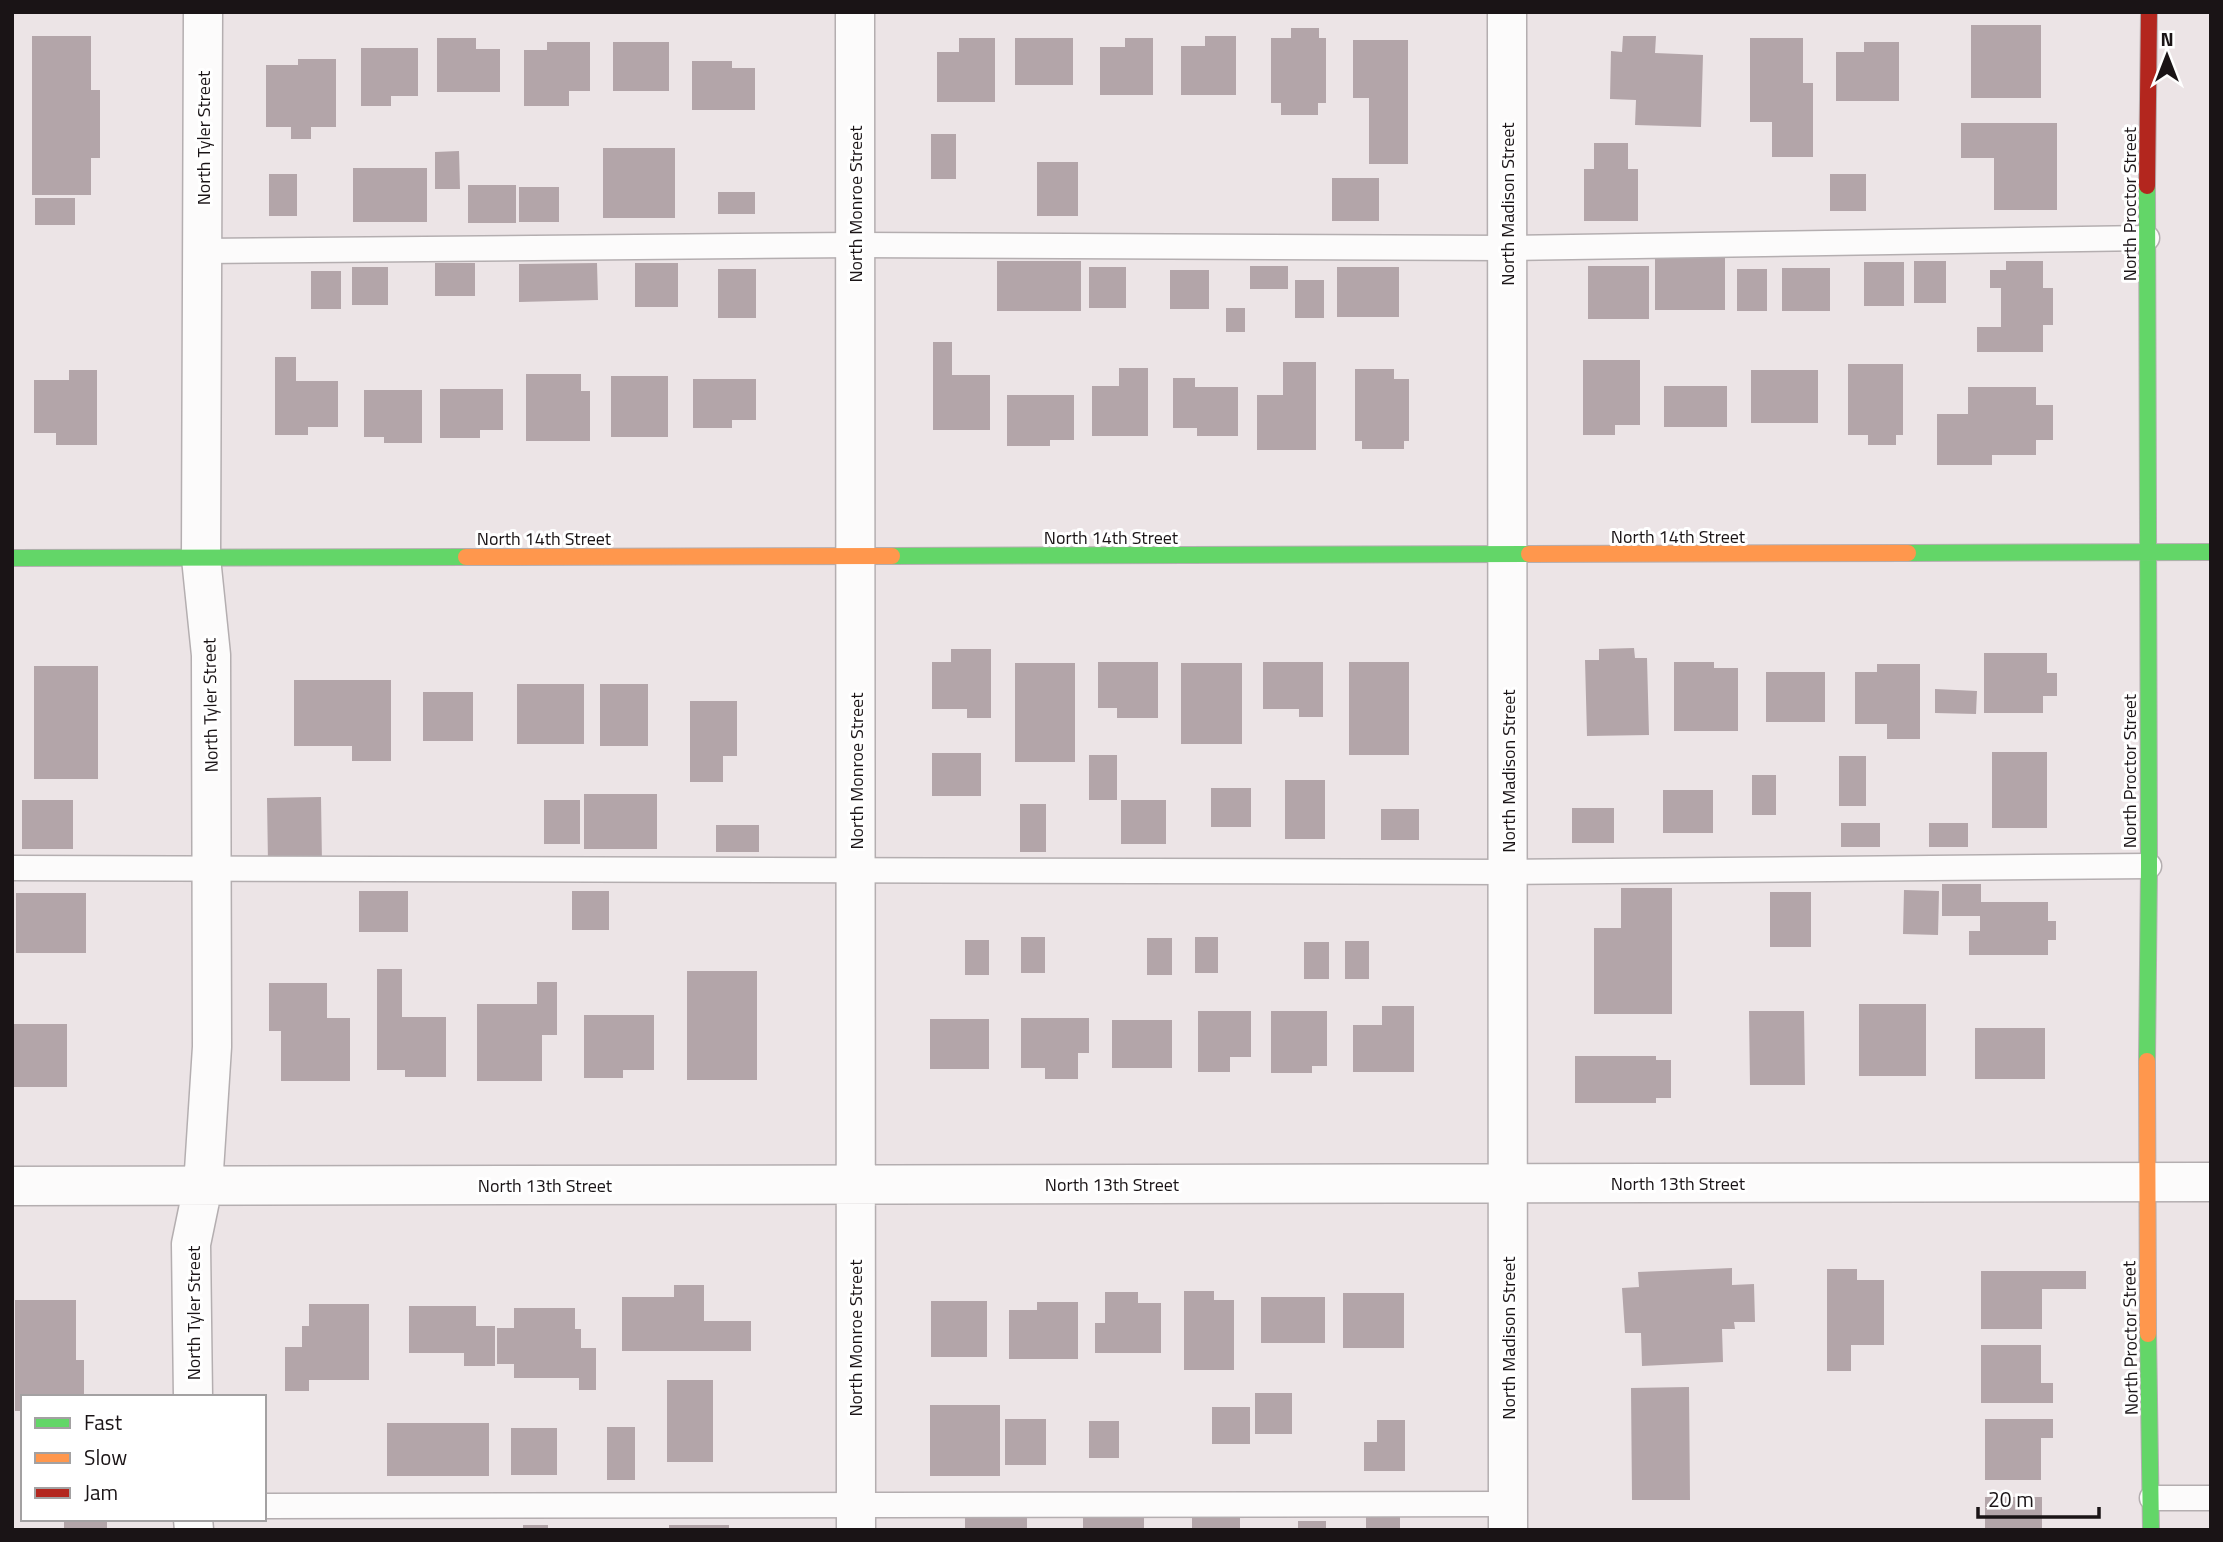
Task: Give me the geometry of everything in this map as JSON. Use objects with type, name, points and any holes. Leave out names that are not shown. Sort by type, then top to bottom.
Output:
[{"type":"street","name":"North Tyler Street","points":[[192,1395],[191,1244],[203,1186],[212,1047],[211,656],[201,558],[203,12]]},
{"type":"street","name":"North Monroe Street","points":[[855,12],[856,1518]]},
{"type":"street","name":"North Madison Street","points":[[1507,12],[1508,1517]]},
{"type":"street","name":"North Proctor Street","points":[[2150,12],[2147,239],[2149,866],[2146,1182],[2151,1530]]},
{"type":"street","name":"North 14th Street","points":[[12,558],[2211,552]]},
{"type":"street","name":"North 13th Street","points":[[12,1186],[2211,1182]]},
{"type":"lane","points":[[202,251],[855,245],[1507,248],[2147,239]]},
{"type":"lane","points":[[12,868],[1508,872],[2149,866]]},
{"type":"lane","points":[[2152,1498],[2211,1498]]},
{"type":"lane","points":[[266,1506],[856,1518],[1508,1517]]},
{"type":"building","points":[[1971,25],[2041,25],[2041,98],[1971,98]]},
{"type":"building","points":[[1291,28],[1319,28],[1319,38],[1326,38],[1326,103],[1318,103],[1318,115],[1281,115],[1281,103],[1271,103],[1271,38],[1291,38]]},
{"type":"building","points":[[32,36],[91,36],[91,90],[100,90],[100,158],[91,158],[91,195],[32,195]]},
{"type":"building","points":[[1205,36],[1236,36],[1236,95],[1181,95],[1181,46],[1205,46]]},
{"type":"building","points":[[1623,36],[1656,36],[1655,53],[1703,55],[1701,127],[1635,125],[1636,100],[1610,99],[1611,51],[1622,52]]},
{"type":"building","points":[[437,38],[476,38],[476,49],[500,49],[500,92],[437,92]]},
{"type":"building","points":[[959,38],[995,38],[995,102],[937,102],[937,52],[959,52]]},
{"type":"building","points":[[1015,38],[1073,38],[1073,85],[1015,85]]},
{"type":"building","points":[[1125,38],[1153,38],[1153,95],[1100,95],[1100,47],[1125,47]]},
{"type":"building","points":[[1750,38],[1803,38],[1803,83],[1813,83],[1813,157],[1772,157],[1772,122],[1750,122]]},
{"type":"building","points":[[1353,40],[1408,40],[1408,164],[1369,164],[1369,98],[1353,98]]},
{"type":"building","points":[[547,42],[590,42],[590,91],[569,91],[569,106],[524,106],[524,50],[547,50]]},
{"type":"building","points":[[613,42],[669,42],[669,91],[613,91]]},
{"type":"building","points":[[1864,42],[1899,42],[1899,101],[1836,101],[1836,52],[1864,52]]},
{"type":"building","points":[[361,48],[418,48],[418,96],[391,96],[391,106],[361,106]]},
{"type":"building","points":[[298,59],[336,59],[336,127],[311,127],[311,139],[291,139],[291,127],[266,127],[266,65],[298,65]]},
{"type":"building","points":[[692,61],[732,61],[732,68],[755,68],[755,110],[692,110]]},
{"type":"building","points":[[1961,123],[2057,123],[2057,210],[1994,210],[1994,158],[1961,158]]},
{"type":"building","points":[[931,134],[956,134],[956,179],[931,179]]},
{"type":"building","points":[[1594,143],[1628,143],[1628,169],[1638,169],[1638,221],[1584,221],[1584,169],[1594,169]]},
{"type":"building","points":[[603,148],[675,148],[675,218],[603,218]]},
{"type":"building","points":[[459,151],[460,189],[435,189],[435,152]]},
{"type":"building","points":[[1037,162],[1078,162],[1078,216],[1037,216]]},
{"type":"building","points":[[353,168],[427,168],[427,222],[353,222]]},
{"type":"building","points":[[269,174],[297,174],[297,216],[269,216]]},
{"type":"building","points":[[1830,174],[1866,174],[1866,211],[1830,211]]},
{"type":"building","points":[[1332,178],[1379,178],[1379,221],[1332,221]]},
{"type":"building","points":[[468,185],[516,185],[516,223],[468,223]]},
{"type":"building","points":[[519,187],[559,187],[559,222],[519,222]]},
{"type":"building","points":[[718,192],[755,192],[755,214],[718,214]]},
{"type":"building","points":[[35,198],[75,198],[75,225],[35,225]]},
{"type":"building","points":[[1655,257],[1725,257],[1725,310],[1655,310]]},
{"type":"building","points":[[997,261],[1081,261],[1081,311],[997,311]]},
{"type":"building","points":[[1914,261],[1946,261],[1946,303],[1914,303]]},
{"type":"building","points":[[2006,261],[2043,261],[2043,288],[2053,288],[2053,325],[2043,325],[2043,352],[1977,352],[1977,327],[2001,327],[2001,288],[1990,288],[1990,270],[2006,270]]},
{"type":"building","points":[[1864,262],[1904,262],[1904,306],[1864,306]]},
{"type":"building","points":[[435,263],[475,263],[475,296],[435,296]]},
{"type":"building","points":[[597,263],[598,300],[519,302],[519,264]]},
{"type":"building","points":[[635,263],[678,263],[678,307],[635,307]]},
{"type":"building","points":[[1250,266],[1288,266],[1288,289],[1250,289]]},
{"type":"building","points":[[1588,266],[1649,266],[1649,319],[1588,319]]},
{"type":"building","points":[[352,267],[388,267],[388,305],[352,305]]},
{"type":"building","points":[[1089,267],[1126,267],[1126,308],[1089,308]]},
{"type":"building","points":[[1337,267],[1399,267],[1399,317],[1337,317]]},
{"type":"building","points":[[1782,268],[1830,268],[1830,311],[1782,311]]},
{"type":"building","points":[[718,269],[756,269],[756,318],[718,318]]},
{"type":"building","points":[[1737,269],[1767,269],[1767,311],[1737,311]]},
{"type":"building","points":[[1170,270],[1209,270],[1209,309],[1170,309]]},
{"type":"building","points":[[311,271],[341,271],[341,309],[311,309]]},
{"type":"building","points":[[1295,280],[1324,280],[1324,318],[1295,318]]},
{"type":"building","points":[[1226,308],[1245,308],[1245,332],[1226,332]]},
{"type":"building","points":[[933,342],[952,342],[952,375],[990,375],[990,430],[933,430]]},
{"type":"building","points":[[275,357],[296,357],[296,381],[338,381],[338,427],[308,427],[308,435],[275,435]]},
{"type":"building","points":[[1583,360],[1640,360],[1640,425],[1615,425],[1615,435],[1583,435]]},
{"type":"building","points":[[1283,362],[1316,362],[1316,450],[1257,450],[1257,395],[1283,395]]},
{"type":"building","points":[[1848,364],[1903,364],[1903,435],[1896,435],[1896,445],[1868,445],[1868,435],[1848,435]]},
{"type":"building","points":[[1119,368],[1148,368],[1148,436],[1092,436],[1092,386],[1119,386]]},
{"type":"building","points":[[1355,369],[1394,369],[1394,379],[1409,379],[1409,441],[1404,441],[1404,449],[1362,449],[1362,441],[1355,441]]},
{"type":"building","points":[[69,370],[97,370],[97,445],[56,445],[56,433],[34,433],[34,380],[69,380]]},
{"type":"building","points":[[1751,370],[1818,370],[1818,423],[1751,423]]},
{"type":"building","points":[[526,374],[581,374],[581,391],[590,391],[590,441],[526,441]]},
{"type":"building","points":[[611,376],[668,376],[668,437],[611,437]]},
{"type":"building","points":[[1173,378],[1195,378],[1195,387],[1238,387],[1238,436],[1197,436],[1197,428],[1173,428]]},
{"type":"building","points":[[693,379],[756,379],[756,420],[732,420],[732,428],[693,428]]},
{"type":"building","points":[[1664,386],[1727,386],[1727,427],[1664,427]]},
{"type":"building","points":[[1968,387],[2036,387],[2036,405],[2053,405],[2053,440],[2036,440],[2036,455],[1992,455],[1992,465],[1937,465],[1937,414],[1968,414]]},
{"type":"building","points":[[440,389],[503,389],[503,430],[480,430],[480,438],[440,438]]},
{"type":"building","points":[[364,390],[422,390],[422,443],[384,443],[384,437],[364,437]]},
{"type":"building","points":[[1007,395],[1074,395],[1074,440],[1050,440],[1050,446],[1007,446]]},
{"type":"building","points":[[1634,648],[1635,658],[1647,658],[1649,735],[1587,736],[1585,660],[1599,660],[1599,649]]},
{"type":"building","points":[[951,649],[991,649],[991,718],[967,718],[967,709],[932,709],[932,662],[951,662]]},
{"type":"building","points":[[1984,653],[2047,653],[2047,673],[2057,673],[2057,696],[2043,696],[2043,713],[1984,713]]},
{"type":"building","points":[[1098,662],[1158,662],[1158,718],[1117,718],[1117,708],[1098,708]]},
{"type":"building","points":[[1263,662],[1323,662],[1323,717],[1299,717],[1299,709],[1263,709]]},
{"type":"building","points":[[1349,662],[1409,662],[1409,755],[1349,755]]},
{"type":"building","points":[[1674,662],[1714,662],[1714,668],[1738,668],[1738,731],[1674,731]]},
{"type":"building","points":[[1015,663],[1075,663],[1075,762],[1015,762]]},
{"type":"building","points":[[1181,663],[1242,663],[1242,744],[1181,744]]},
{"type":"building","points":[[1877,664],[1920,664],[1920,739],[1887,739],[1887,724],[1855,724],[1855,672],[1877,672]]},
{"type":"building","points":[[34,666],[98,666],[98,779],[34,779]]},
{"type":"building","points":[[1766,672],[1825,672],[1825,722],[1766,722]]},
{"type":"building","points":[[294,680],[391,680],[391,761],[352,761],[352,746],[294,746]]},
{"type":"building","points":[[517,684],[584,684],[584,744],[517,744]]},
{"type":"building","points":[[600,684],[648,684],[648,746],[600,746]]},
{"type":"building","points":[[1935,689],[1977,691],[1976,714],[1935,713]]},
{"type":"building","points":[[423,692],[473,692],[473,741],[423,741]]},
{"type":"building","points":[[690,701],[737,701],[737,756],[723,756],[723,782],[690,782]]},
{"type":"building","points":[[1992,752],[2047,752],[2047,828],[1992,828]]},
{"type":"building","points":[[932,753],[981,753],[981,796],[932,796]]},
{"type":"building","points":[[1089,755],[1117,755],[1117,800],[1089,800]]},
{"type":"building","points":[[1839,756],[1866,756],[1866,806],[1839,806]]},
{"type":"building","points":[[1752,775],[1776,775],[1776,815],[1752,815]]},
{"type":"building","points":[[1285,780],[1325,780],[1325,839],[1285,839]]},
{"type":"building","points":[[1211,788],[1251,788],[1251,827],[1211,827]]},
{"type":"building","points":[[1663,790],[1713,790],[1713,833],[1663,833]]},
{"type":"building","points":[[584,794],[657,794],[657,849],[584,849]]},
{"type":"building","points":[[321,797],[322,864],[268,864],[267,798]]},
{"type":"building","points":[[22,800],[73,800],[73,849],[22,849]]},
{"type":"building","points":[[544,800],[580,800],[580,844],[544,844]]},
{"type":"building","points":[[1121,800],[1166,800],[1166,844],[1121,844]]},
{"type":"building","points":[[1020,804],[1046,804],[1046,852],[1020,852]]},
{"type":"building","points":[[1572,808],[1614,808],[1614,843],[1572,843]]},
{"type":"building","points":[[1381,809],[1419,809],[1419,840],[1381,840]]},
{"type":"building","points":[[1841,823],[1880,823],[1880,847],[1841,847]]},
{"type":"building","points":[[1929,823],[1968,823],[1968,847],[1929,847]]},
{"type":"building","points":[[716,825],[759,825],[759,852],[716,852]]},
{"type":"building","points":[[1942,884],[1981,884],[1981,902],[2048,902],[2048,921],[2056,921],[2056,940],[2048,940],[2048,955],[1969,955],[1969,931],[1980,931],[1980,916],[1942,916]]},
{"type":"building","points":[[1621,888],[1672,888],[1672,1014],[1594,1014],[1594,928],[1621,928]]},
{"type":"building","points":[[1904,890],[1939,891],[1938,935],[1903,934]]},
{"type":"building","points":[[359,891],[408,891],[408,932],[359,932]]},
{"type":"building","points":[[572,891],[609,891],[609,930],[572,930]]},
{"type":"building","points":[[1770,892],[1811,892],[1811,947],[1770,947]]},
{"type":"building","points":[[16,893],[86,893],[86,953],[16,953]]},
{"type":"building","points":[[1021,937],[1045,937],[1045,973],[1021,973]]},
{"type":"building","points":[[1195,937],[1218,937],[1218,973],[1195,973]]},
{"type":"building","points":[[1147,938],[1172,938],[1172,975],[1147,975]]},
{"type":"building","points":[[965,940],[989,940],[989,975],[965,975]]},
{"type":"building","points":[[1345,941],[1369,941],[1369,979],[1345,979]]},
{"type":"building","points":[[1304,942],[1329,942],[1329,979],[1304,979]]},
{"type":"building","points":[[377,969],[402,969],[402,1017],[446,1017],[446,1077],[405,1077],[405,1070],[377,1070]]},
{"type":"building","points":[[687,971],[757,971],[757,1080],[687,1080]]},
{"type":"building","points":[[537,982],[557,982],[557,1035],[542,1035],[542,1081],[477,1081],[477,1004],[537,1004]]},
{"type":"building","points":[[269,983],[327,983],[327,1018],[350,1018],[350,1081],[281,1081],[281,1031],[269,1031]]},
{"type":"building","points":[[1859,1004],[1926,1004],[1926,1076],[1859,1076]]},
{"type":"building","points":[[1382,1006],[1414,1006],[1414,1072],[1353,1072],[1353,1025],[1382,1025]]},
{"type":"building","points":[[1198,1011],[1251,1011],[1251,1057],[1230,1057],[1230,1072],[1198,1072]]},
{"type":"building","points":[[1271,1011],[1327,1011],[1327,1066],[1312,1066],[1312,1073],[1271,1073]]},
{"type":"building","points":[[1749,1011],[1804,1011],[1805,1085],[1750,1085]]},
{"type":"building","points":[[584,1015],[654,1015],[654,1070],[623,1070],[623,1078],[584,1078]]},
{"type":"building","points":[[1021,1018],[1089,1018],[1089,1053],[1078,1053],[1078,1079],[1045,1079],[1045,1068],[1021,1068]]},
{"type":"building","points":[[930,1019],[989,1019],[989,1069],[930,1069]]},
{"type":"building","points":[[1112,1020],[1172,1020],[1172,1068],[1112,1068]]},
{"type":"building","points":[[12,1024],[67,1024],[67,1087],[12,1087]]},
{"type":"building","points":[[1975,1028],[2045,1028],[2045,1079],[1975,1079]]},
{"type":"building","points":[[1575,1056],[1656,1056],[1656,1060],[1671,1060],[1671,1098],[1656,1098],[1656,1103],[1575,1103]]},
{"type":"building","points":[[1732,1268],[1732,1285],[1754,1284],[1755,1322],[1734,1322],[1735,1329],[1722,1329],[1723,1362],[1642,1366],[1641,1333],[1625,1333],[1622,1288],[1639,1287],[1638,1272]]},
{"type":"building","points":[[1827,1269],[1857,1269],[1857,1280],[1884,1280],[1884,1345],[1851,1345],[1851,1371],[1827,1371]]},
{"type":"building","points":[[1981,1271],[2086,1271],[2086,1289],[2042,1289],[2042,1329],[1981,1329]]},
{"type":"building","points":[[674,1285],[704,1285],[704,1321],[751,1321],[751,1351],[622,1351],[622,1297],[674,1297]]},
{"type":"building","points":[[1184,1291],[1214,1291],[1214,1300],[1234,1300],[1234,1370],[1184,1370]]},
{"type":"building","points":[[1105,1292],[1138,1292],[1138,1303],[1161,1303],[1161,1353],[1095,1353],[1095,1323],[1105,1323]]},
{"type":"building","points":[[1343,1293],[1404,1293],[1404,1348],[1343,1348]]},
{"type":"building","points":[[1261,1297],[1325,1297],[1325,1343],[1261,1343]]},
{"type":"building","points":[[15,1300],[76,1300],[76,1360],[84,1360],[84,1395],[21,1395],[21,1411],[15,1411]]},
{"type":"building","points":[[931,1301],[987,1301],[987,1357],[931,1357]]},
{"type":"building","points":[[1037,1302],[1078,1302],[1078,1359],[1009,1359],[1009,1310],[1037,1310]]},
{"type":"building","points":[[309,1304],[369,1304],[369,1380],[309,1380],[309,1391],[285,1391],[285,1347],[302,1347],[302,1326],[309,1326]]},
{"type":"building","points":[[409,1306],[476,1306],[476,1326],[495,1326],[495,1366],[464,1366],[464,1353],[409,1353]]},
{"type":"building","points":[[514,1308],[575,1308],[575,1329],[581,1329],[581,1348],[596,1348],[596,1390],[579,1390],[579,1378],[514,1378],[514,1364],[497,1364],[497,1328],[514,1328]]},
{"type":"building","points":[[1981,1345],[2041,1345],[2041,1383],[2053,1383],[2053,1403],[1981,1403]]},
{"type":"building","points":[[667,1380],[713,1380],[713,1462],[667,1462]]},
{"type":"building","points":[[1689,1387],[1690,1500],[1632,1500],[1631,1388]]},
{"type":"building","points":[[1255,1393],[1292,1393],[1292,1434],[1255,1434]]},
{"type":"building","points":[[930,1405],[1000,1405],[1000,1476],[930,1476]]},
{"type":"building","points":[[1212,1407],[1250,1407],[1250,1444],[1212,1444]]},
{"type":"building","points":[[1005,1419],[1046,1419],[1046,1465],[1005,1465]]},
{"type":"building","points":[[1985,1419],[2053,1419],[2053,1438],[2041,1438],[2041,1480],[1985,1480]]},
{"type":"building","points":[[1377,1420],[1405,1420],[1405,1471],[1364,1471],[1364,1442],[1377,1442]]},
{"type":"building","points":[[1089,1421],[1119,1421],[1119,1458],[1089,1458]]},
{"type":"building","points":[[387,1423],[489,1423],[489,1476],[387,1476]]},
{"type":"building","points":[[607,1427],[635,1427],[635,1480],[607,1480]]},
{"type":"building","points":[[511,1428],[557,1428],[557,1475],[511,1475]]},
{"type":"building","points":[[1985,1497],[2042,1497],[2042,1530],[1985,1530]]},
{"type":"building","points":[[1083,1514],[1144,1514],[1144,1530],[1083,1530]]},
{"type":"building","points":[[965,1515],[1027,1515],[1027,1530],[965,1530]]},
{"type":"building","points":[[1366,1515],[1400,1515],[1400,1530],[1366,1530]]},
{"type":"building","points":[[1192,1518],[1240,1518],[1240,1530],[1192,1530]]},
{"type":"building","points":[[64,1521],[107,1521],[107,1530],[64,1530]]},
{"type":"building","points":[[1298,1521],[1326,1521],[1326,1530],[1298,1530]]},
{"type":"building","points":[[523,1525],[548,1525],[548,1530],[523,1530]]},
{"type":"building","points":[[669,1525],[729,1525],[729,1530],[669,1530]]},
{"type":"traffic: fast","points":[[2147,186],[2147,1061]]},
{"type":"traffic: fast","points":[[1908,553],[2211,552]]},
{"type":"traffic: fast","points":[[892,556],[1529,554]]},
{"type":"traffic: fast","points":[[12,558],[466,557]]},
{"type":"traffic: fast","points":[[2148,1334],[2151,1530]]},
{"type":"traffic: slow","points":[[1529,554],[1908,553]]},
{"type":"traffic: slow","points":[[466,557],[892,556]]},
{"type":"traffic: slow","points":[[2147,1061],[2148,1334]]},
{"type":"traffic: jam","points":[[2147,186],[2149,12]]}]
